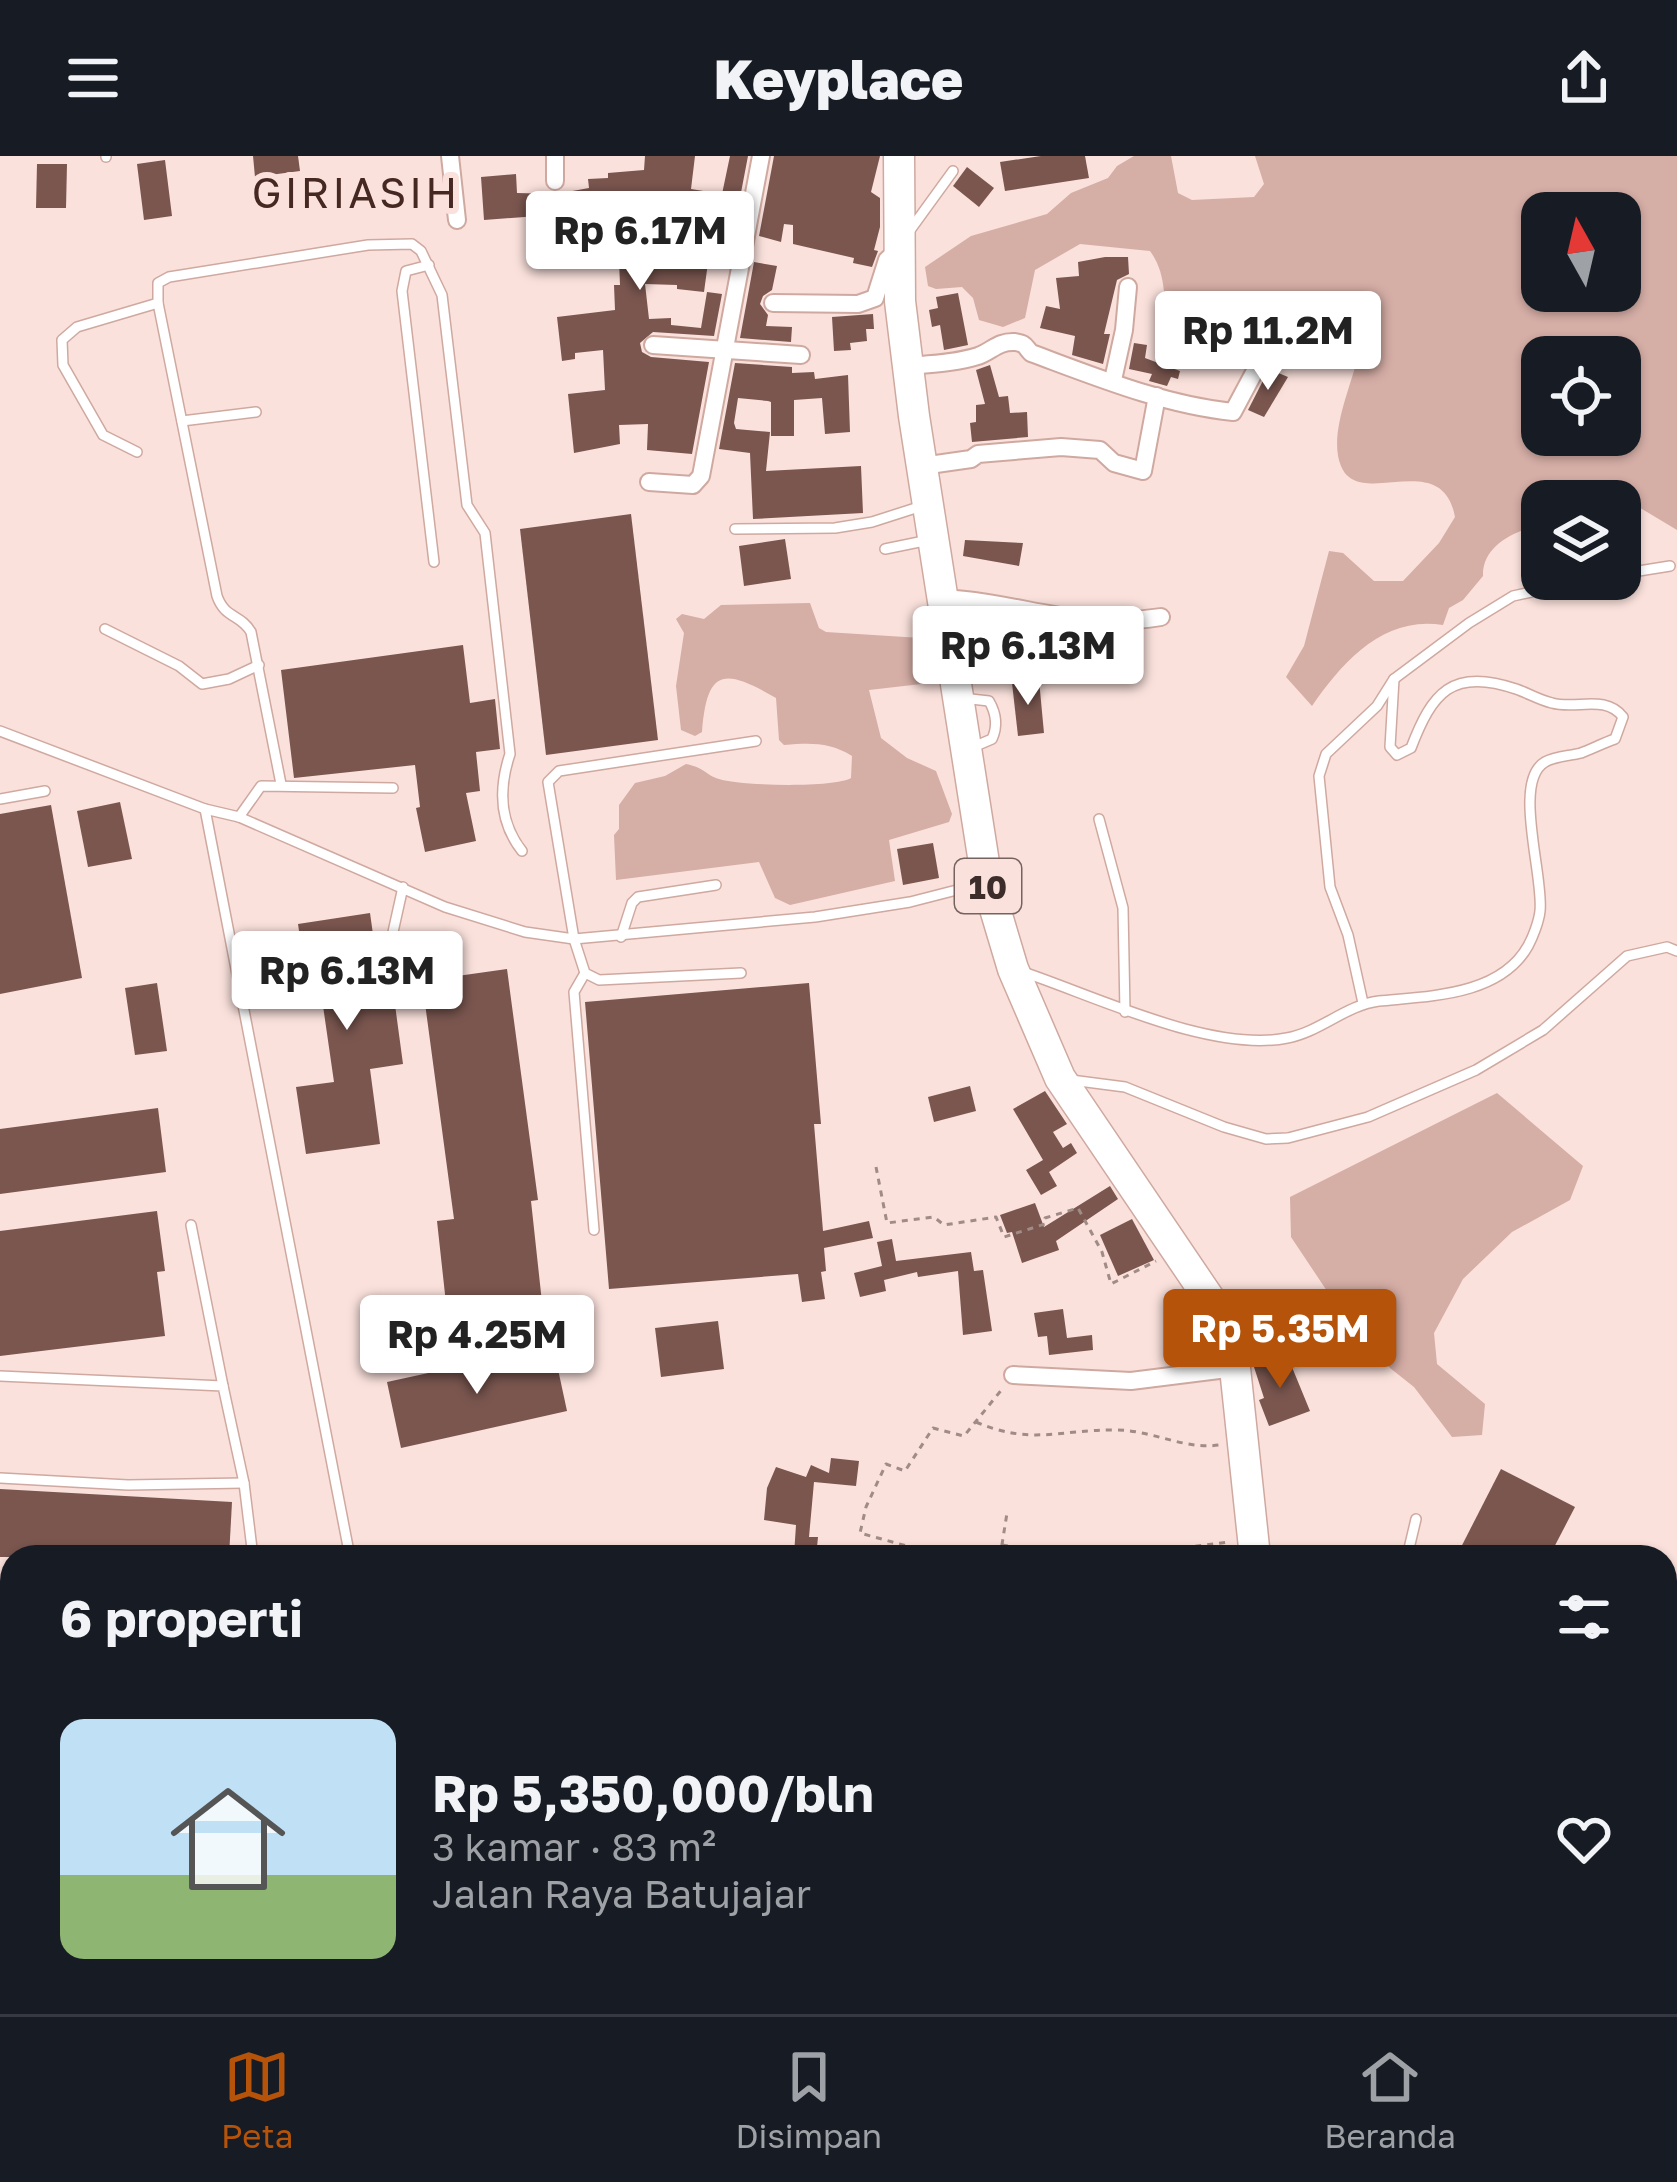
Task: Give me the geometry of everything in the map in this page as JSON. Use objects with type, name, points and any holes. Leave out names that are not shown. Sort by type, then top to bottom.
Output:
[{"type":"highway","name":"10","points":[[899,156],[898,249],[908,366],[955,699],[987,882],[1013,969],[1060,1078],[1217,1310],[1235,1368],[1255,1545]]},
{"type":"street","points":[[450,156],[458,220]]},
{"type":"street","points":[[555,156],[555,182]]},
{"type":"street","points":[[649,482],[693,485],[700,479],[760,156]]},
{"type":"street","points":[[773,303],[858,304],[874,298],[887,260],[898,249]]},
{"type":"street","points":[[1113,380],[1128,287]]},
{"type":"street","points":[[908,366],[985,354],[994,345],[1011,342],[1157,396],[1233,412],[1257,367]]},
{"type":"street","points":[[652,345],[801,355]]},
{"type":"street","points":[[922,466],[978,454],[1061,447],[1100,450],[1114,463],[1143,471],[1157,396]]},
{"type":"street","points":[[942,598],[988,600],[1022,612],[1084,622],[1161,617]]},
{"type":"street","points":[[1013,1376],[1131,1381],[1235,1368]]},
{"type":"lane","points":[[898,249],[953,171]]},
{"type":"lane","points":[[281,784],[247,625],[223,611],[217,596],[158,284],[169,278],[368,245],[412,244],[421,250],[442,295],[467,505],[485,533],[510,754],[502,777],[502,806],[522,851]]},
{"type":"lane","points":[[429,266],[406,271],[403,291],[434,562]]},
{"type":"lane","points":[[137,452],[103,435],[63,365],[62,340],[77,326],[158,303]]},
{"type":"lane","points":[[182,421],[256,412]]},
{"type":"lane","points":[[735,529],[835,528],[928,505]]},
{"type":"lane","points":[[885,549],[934,539]]},
{"type":"lane","points":[[1641,571],[1670,566]]},
{"type":"lane","points":[[1363,1003],[1348,935],[1330,887],[1319,776],[1326,754],[1424,653],[1521,594]]},
{"type":"lane","points":[[105,629],[179,666],[202,684],[230,679],[259,665]]},
{"type":"lane","points":[[1013,969],[1125,1012],[1220,1038],[1284,1039],[1324,1026],[1363,1003],[1457,992],[1498,976],[1526,949],[1540,913],[1528,793],[1536,770],[1547,760],[1615,739],[1623,717],[1602,704],[1555,704],[1477,680],[1448,687],[1427,706],[1411,748],[1397,755],[1390,747],[1394,679]]},
{"type":"lane","points":[[0,731],[239,817],[446,908],[525,932],[574,939],[621,937],[815,917],[910,902],[987,882]]},
{"type":"lane","points":[[740,973],[599,980],[585,973],[574,939],[548,782],[552,775],[756,741]]},
{"type":"lane","points":[[239,817],[255,790],[281,784],[393,788]]},
{"type":"lane","points":[[0,799],[45,791]]},
{"type":"lane","points":[[205,808],[348,1545]]},
{"type":"lane","points":[[1099,819],[1123,908],[1125,1012]]},
{"type":"lane","points":[[621,937],[638,897],[716,885]]},
{"type":"lane","points":[[395,970],[393,932],[403,887]]},
{"type":"lane","points":[[1060,1078],[1125,1087],[1224,1127],[1266,1139],[1288,1138],[1368,1118],[1476,1070],[1543,1030],[1627,956],[1667,947],[1677,952]]},
{"type":"lane","points":[[585,973],[574,992],[594,1230]]},
{"type":"lane","points":[[191,1225],[252,1545]]},
{"type":"lane","points":[[0,1376],[223,1386]]},
{"type":"lane","points":[[0,1478],[128,1485],[244,1483]]},
{"type":"lane","points":[[1410,1545],[1416,1519]]},
{"type":"path","points":[[876,1167],[886,1223],[934,1217],[944,1225],[996,1216],[1004,1237],[1045,1225],[1045,1218],[1078,1208],[1102,1252],[1111,1284],[1159,1259]]},
{"type":"path","points":[[905,1545],[860,1532],[886,1464],[905,1471],[933,1428],[964,1436],[1013,1376]]},
{"type":"path","points":[[976,1422],[1004,1434],[1063,1436],[1118,1430],[1198,1448],[1244,1441]]},
{"type":"path","points":[[1003,1545],[1007,1513]]},
{"type":"shaded area","points":[[1134,156],[1171,156],[1178,193],[1192,200],[1254,197],[1264,184],[1255,156],[1677,156],[1677,530],[1641,508],[1641,480],[1521,480],[1521,531],[1494,548],[1483,576],[1463,600],[1449,608],[1443,625],[1402,627],[1367,645],[1312,706],[1286,677],[1304,646],[1329,551],[1343,553],[1374,581],[1403,581],[1439,543],[1455,517],[1447,496],[1434,485],[1365,483],[1351,478],[1341,466],[1339,426],[1358,356],[1287,326],[1225,308],[1205,340],[1192,349],[1166,329],[1162,278],[1150,251],[1080,244],[1035,270],[1025,318],[1003,327],[979,320],[973,298],[962,287],[928,286],[925,267],[971,236],[1047,214],[1071,193],[1108,178]]},
{"type":"shaded area","points":[[810,603],[819,628],[826,632],[921,638],[930,683],[869,690],[881,738],[907,758],[936,771],[952,814],[949,822],[889,840],[895,881],[790,905],[775,898],[759,862],[616,880],[614,835],[619,829],[619,805],[635,783],[665,776],[686,764],[719,779],[746,783],[807,785],[851,778],[852,756],[844,751],[820,744],[784,745],[779,740],[776,698],[743,682],[721,680],[714,685],[702,732],[695,736],[681,730],[676,686],[684,633],[676,619],[682,614],[704,619],[721,605]]},
{"type":"shaded area","points":[[1497,1093],[1583,1166],[1570,1200],[1512,1232],[1463,1279],[1434,1333],[1437,1364],[1485,1404],[1482,1435],[1452,1437],[1414,1387],[1390,1368],[1355,1315],[1327,1291],[1291,1237],[1290,1197]]},
{"type":"building","points":[[253,156],[298,156],[300,171],[255,177]]},
{"type":"building","points":[[645,156],[695,156],[691,189],[722,194],[730,156],[748,156],[730,250],[710,248],[704,292],[645,284],[649,319],[671,318],[671,325],[701,328],[707,292],[722,294],[714,336],[653,332],[640,343],[642,352],[651,357],[709,362],[692,454],[647,450],[648,424],[619,425],[620,444],[574,453],[568,394],[605,390],[603,350],[575,353],[575,359],[562,361],[557,317],[615,310],[614,285],[620,285],[617,210],[484,220],[481,177],[516,174],[517,193],[556,194],[589,188],[588,179],[608,178],[608,173],[644,170]]},
{"type":"building","points":[[774,156],[880,156],[871,192],[880,198],[874,250],[878,251],[872,267],[853,263],[854,258],[793,244],[793,225],[784,224],[781,242],[759,236]]},
{"type":"building","points":[[1085,156],[1089,178],[1005,191],[1000,162]]},
{"type":"building","points":[[165,160],[172,216],[144,220],[137,164]]},
{"type":"building","points":[[37,164],[67,164],[66,208],[36,208]]},
{"type":"building","points":[[967,167],[994,188],[979,207],[953,186]]},
{"type":"building","points":[[1128,257],[1129,274],[1117,280],[1104,334],[1110,334],[1103,364],[1072,355],[1075,336],[1040,328],[1046,306],[1060,309],[1056,278],[1079,276],[1078,262]]},
{"type":"building","points":[[754,262],[777,266],[772,290],[760,304],[768,315],[766,326],[792,327],[791,342],[740,338]]},
{"type":"building","points":[[958,293],[968,345],[944,350],[940,325],[932,327],[929,310],[938,308],[936,297]]},
{"type":"building","points":[[873,314],[874,329],[866,329],[867,341],[850,343],[851,350],[834,351],[832,317]]},
{"type":"building","points":[[1134,343],[1147,345],[1145,358],[1180,371],[1178,379],[1171,377],[1167,386],[1149,381],[1152,374],[1129,369]]},
{"type":"building","points":[[735,363],[792,367],[792,373],[814,372],[815,379],[848,375],[850,432],[825,434],[822,398],[794,400],[794,436],[771,436],[768,401],[738,398],[734,423],[736,429],[770,432],[766,471],[861,466],[863,513],[753,519],[750,453],[719,449]]},
{"type":"building","points":[[990,365],[999,397],[1008,396],[1010,413],[1027,412],[1028,437],[972,442],[970,423],[976,422],[976,405],[985,404],[976,370]]},
{"type":"building","points":[[1269,369],[1288,377],[1264,417],[1248,410]]},
{"type":"building","points":[[631,514],[658,740],[546,755],[520,529]]},
{"type":"building","points":[[785,539],[791,579],[744,586],[739,546]]},
{"type":"building","points":[[965,540],[1023,543],[1019,566],[963,556]]},
{"type":"building","points":[[463,645],[470,703],[495,699],[500,749],[476,752],[480,791],[466,793],[476,841],[425,852],[416,808],[420,807],[415,765],[294,778],[281,670]]},
{"type":"building","points":[[1039,680],[1044,733],[1018,736],[1012,683]]},
{"type":"building","points":[[120,802],[132,859],[88,867],[77,811]]},
{"type":"building","points":[[51,805],[82,978],[0,994],[0,814]]},
{"type":"building","points":[[933,843],[939,878],[903,885],[897,849]]},
{"type":"building","points":[[370,913],[381,991],[393,990],[403,1064],[370,1069],[380,1144],[306,1154],[296,1087],[334,1082],[321,992],[308,994],[298,924]]},
{"type":"building","points":[[507,969],[538,1200],[531,1201],[545,1330],[450,1340],[437,1221],[454,1219],[422,981]]},
{"type":"building","points":[[157,983],[167,1051],[135,1055],[125,988]]},
{"type":"building","points":[[809,983],[821,1124],[814,1124],[823,1231],[869,1221],[873,1238],[824,1248],[825,1299],[802,1302],[798,1274],[609,1289],[585,1002]]},
{"type":"building","points":[[970,1086],[976,1111],[934,1122],[928,1097]]},
{"type":"building","points":[[1045,1091],[1067,1124],[1053,1132],[1063,1148],[1071,1143],[1077,1153],[1049,1172],[1057,1186],[1041,1195],[1026,1170],[1043,1160],[1013,1109]]},
{"type":"building","points":[[158,1108],[166,1172],[0,1194],[0,1129]]},
{"type":"building","points":[[1110,1186],[1118,1199],[1056,1241],[1059,1250],[1022,1263],[1012,1232],[1007,1233],[1000,1215],[1035,1203],[1044,1227]]},
{"type":"building","points":[[157,1211],[165,1271],[157,1272],[165,1336],[0,1356],[0,1231]]},
{"type":"building","points":[[1132,1219],[1154,1260],[1118,1276],[1100,1235]]},
{"type":"building","points":[[892,1239],[896,1261],[971,1252],[974,1271],[983,1270],[992,1331],[963,1335],[958,1271],[918,1277],[917,1272],[884,1280],[886,1291],[860,1297],[854,1273],[882,1266],[877,1242]]},
{"type":"building","points":[[1063,1309],[1067,1338],[1092,1335],[1093,1350],[1049,1355],[1047,1336],[1038,1337],[1034,1313]]},
{"type":"building","points":[[718,1321],[724,1369],[661,1377],[655,1328]]},
{"type":"building","points":[[553,1346],[567,1411],[401,1448],[387,1382]]},
{"type":"building","points":[[1287,1355],[1310,1411],[1269,1426],[1254,1367]]},
{"type":"building","points":[[831,1458],[859,1461],[856,1486],[814,1482],[809,1537],[818,1537],[817,1545],[795,1545],[796,1525],[764,1520],[767,1488],[776,1467],[806,1477],[811,1465],[829,1473]]},
{"type":"building","points":[[1501,1469],[1575,1507],[1555,1545],[1462,1545]]},
{"type":"building","points":[[0,1489],[232,1502],[230,1545],[0,1545]]},
{"type":"district","name":"GIRIASIH","points":[[356,192]]}]
